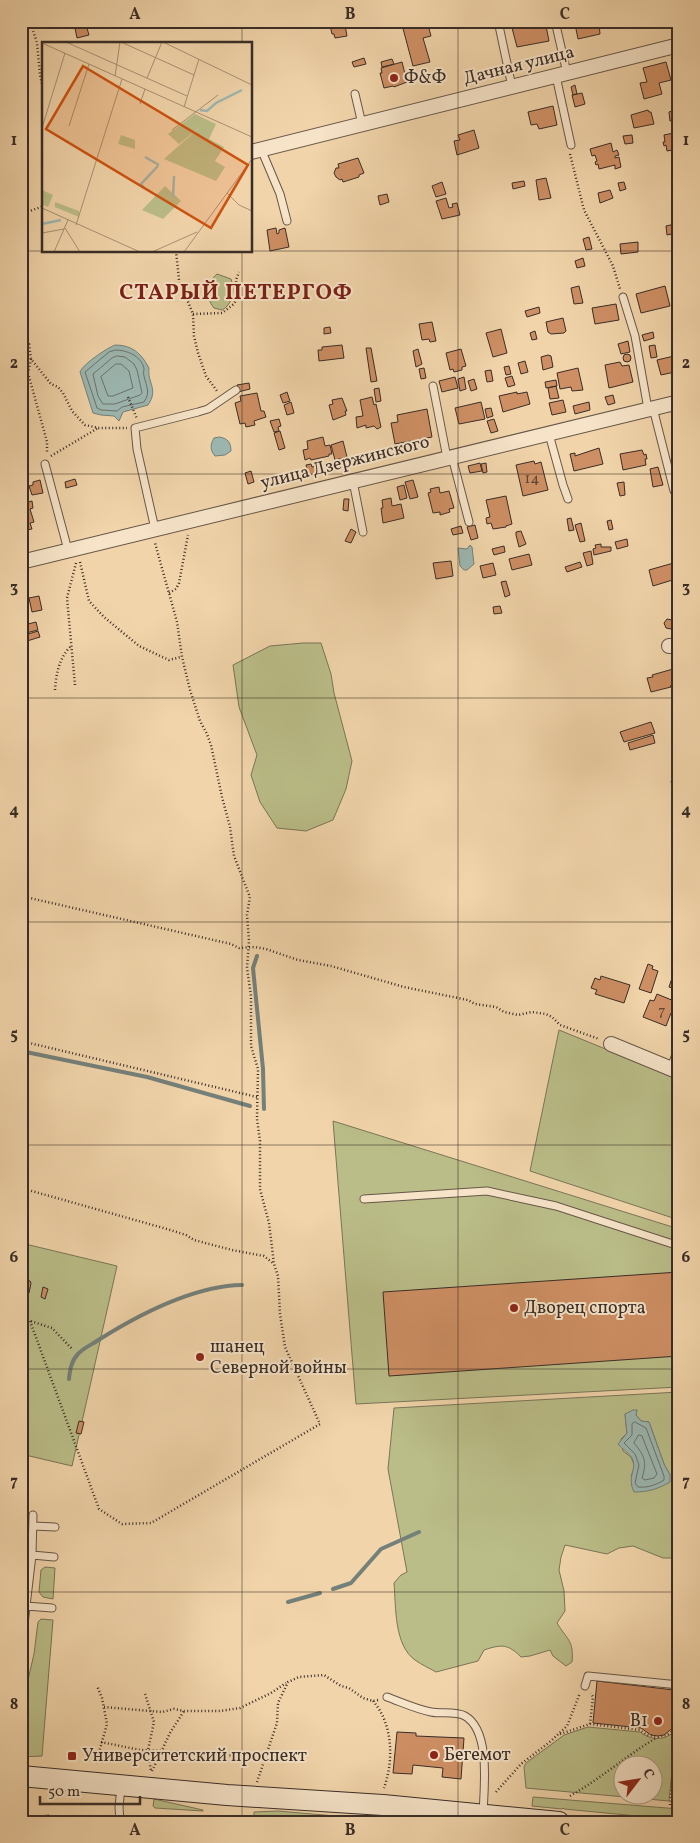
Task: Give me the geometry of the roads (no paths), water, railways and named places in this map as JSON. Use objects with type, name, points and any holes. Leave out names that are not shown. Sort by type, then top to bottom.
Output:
[{"type":"main road","points":[[21,1776],[227,1795],[362,1813],[483,1814],[559,1822]]},
{"type":"street","name":"Дачная улица","points":[[256,151],[679,45]]},
{"type":"street","name":"улица Дзержинского","points":[[21,562],[679,402]]},
{"type":"street","points":[[612,1044],[675,1070]]},
{"type":"lane","points":[[498,21],[512,87]]},
{"type":"lane","points":[[555,21],[571,145]]},
{"type":"lane","points":[[355,94],[362,124]]},
{"type":"lane","points":[[256,151],[280,194],[287,221]]},
{"type":"lane","points":[[623,297],[635,336],[651,408],[674,491]]},
{"type":"lane","points":[[432,386],[469,522]]},
{"type":"lane","points":[[155,529],[137,449],[135,428],[208,409],[221,398],[236,390]]},
{"type":"lane","points":[[549,434],[568,499]]},
{"type":"lane","points":[[45,464],[68,550]]},
{"type":"lane","points":[[353,481],[363,532]]},
{"type":"lane","points":[[675,1070],[679,1046]]},
{"type":"lane","points":[[364,1199],[487,1191],[556,1206],[679,1246]]},
{"type":"lane","points":[[21,1653],[24,1604],[32,1555],[33,1514]]},
{"type":"lane","points":[[33,1526],[55,1528]]},
{"type":"lane","points":[[32,1555],[54,1557]]},
{"type":"lane","points":[[24,1604],[52,1608]]},
{"type":"lane","points":[[585,1686],[588,1676],[679,1685]]},
{"type":"lane","points":[[387,1697],[431,1712],[463,1715],[474,1723],[479,1735],[484,1762],[483,1814]]},
{"type":"lane","points":[[120,1822],[121,1785]]},
{"type":"water","points":[[115,345],[131,348],[143,358],[149,368],[153,390],[153,395],[148,405],[123,412],[119,421],[114,416],[93,413],[80,372],[90,361]]},
{"type":"water","points":[[219,437],[228,441],[231,451],[225,455],[215,456],[211,450],[211,445],[214,438]]},
{"type":"water","points":[[470,545],[472,547],[474,564],[467,570],[464,570],[460,566],[458,548],[467,549]]},
{"type":"water","points":[[637,1410],[636,1415],[641,1421],[649,1422],[664,1464],[670,1475],[670,1482],[657,1488],[634,1492],[631,1481],[634,1466],[632,1458],[618,1444],[627,1433],[625,1414]]},
{"type":"waterway","points":[[257,956],[253,968],[263,1069],[264,1109]]},
{"type":"waterway","points":[[21,1051],[147,1077],[250,1106]]},
{"type":"waterway","points":[[69,1379],[72,1363],[80,1352],[132,1320],[168,1303],[205,1290],[242,1285]]},
{"type":"waterway","points":[[333,1589],[351,1583],[381,1549],[419,1532]]},
{"type":"waterway","points":[[288,1602],[320,1593]]},
{"type":"place","name":"Ф&Ф","points":[[394,78]]},
{"type":"place","name":"Дворец спорта","points":[[514,1308]]},
{"type":"place","name":"шанец Северной войны","points":[[200,1357]]},
{"type":"place","name":"В1","points":[[658,1721]]},
{"type":"place","name":"Бегемот","points":[[434,1755]]},
{"type":"place","name":"Университетский проспект","points":[[72,1756]]},
{"type":"district","name":"СТАРЫЙ ПЕТЕРГОФ","points":[[236,293]]}]
